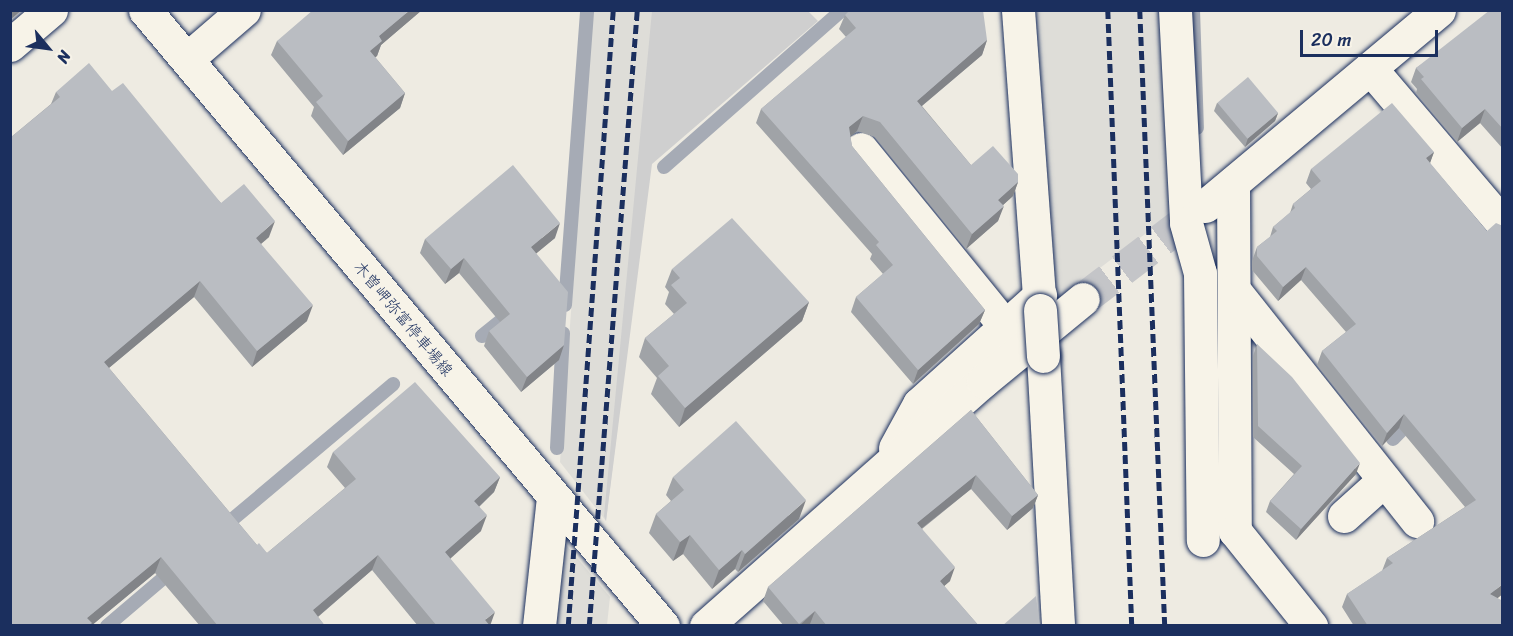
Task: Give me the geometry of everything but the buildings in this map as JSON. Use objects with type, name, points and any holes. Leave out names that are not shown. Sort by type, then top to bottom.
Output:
[{"type":"street","points":[[10,45],[51,10]]},
{"type":"street","name":"木曽岬弥富停車場線","points":[[145,10],[553,498],[663,626]]},
{"type":"street","points":[[187,59],[244,10]]},
{"type":"street","points":[[1018,10],[1040,303],[1058,626]]},
{"type":"street","points":[[1175,10],[1186,223],[1200,273],[1203,540]]},
{"type":"street","points":[[1205,206],[1439,10]]},
{"type":"street","points":[[1370,68],[1503,223]]},
{"type":"street","points":[[861,149],[1005,326]]},
{"type":"street","points":[[1233,183],[1235,531],[1311,626]]},
{"type":"street","points":[[1234,290],[1417,521]]},
{"type":"street","points":[[706,626],[883,470],[1083,299]]},
{"type":"street","points":[[883,470],[919,404],[1005,326],[1040,303]]},
{"type":"street","points":[[1344,516],[1384,480]]},
{"type":"street","points":[[539,626],[553,498]]},
{"type":"shaded area","points":[[593,11],[669,11],[606,521],[560,462]]},
{"type":"shaded area","points":[[652,11],[808,11],[818,21],[652,164],[606,521],[604,516]]},
{"type":"shaded area","points":[[1027,11],[1161,11],[1173,213],[1048,307]]},
{"type":"shaded area","points":[[556,533],[610,597],[607,625],[547,626]]},
{"type":"waterway","points":[[565,305],[587,10]]},
{"type":"waterway","points":[[664,167],[842,10]]},
{"type":"waterway","points":[[1193,10],[1197,128]]},
{"type":"waterway","points":[[482,336],[513,311]]},
{"type":"waterway","points":[[557,448],[563,333]]},
{"type":"waterway","points":[[221,529],[393,384]]},
{"type":"waterway","points":[[1393,439],[1412,419]]},
{"type":"waterway","points":[[107,626],[174,569]]},
{"type":"tunnel","points":[[1083,299],[1205,206]]},
{"type":"railway","points":[[568,626],[613,10]]},
{"type":"railway","points":[[589,626],[637,10]]},
{"type":"railway","points":[[1108,10],[1132,626]]},
{"type":"railway","points":[[1140,10],[1165,626]]}]
